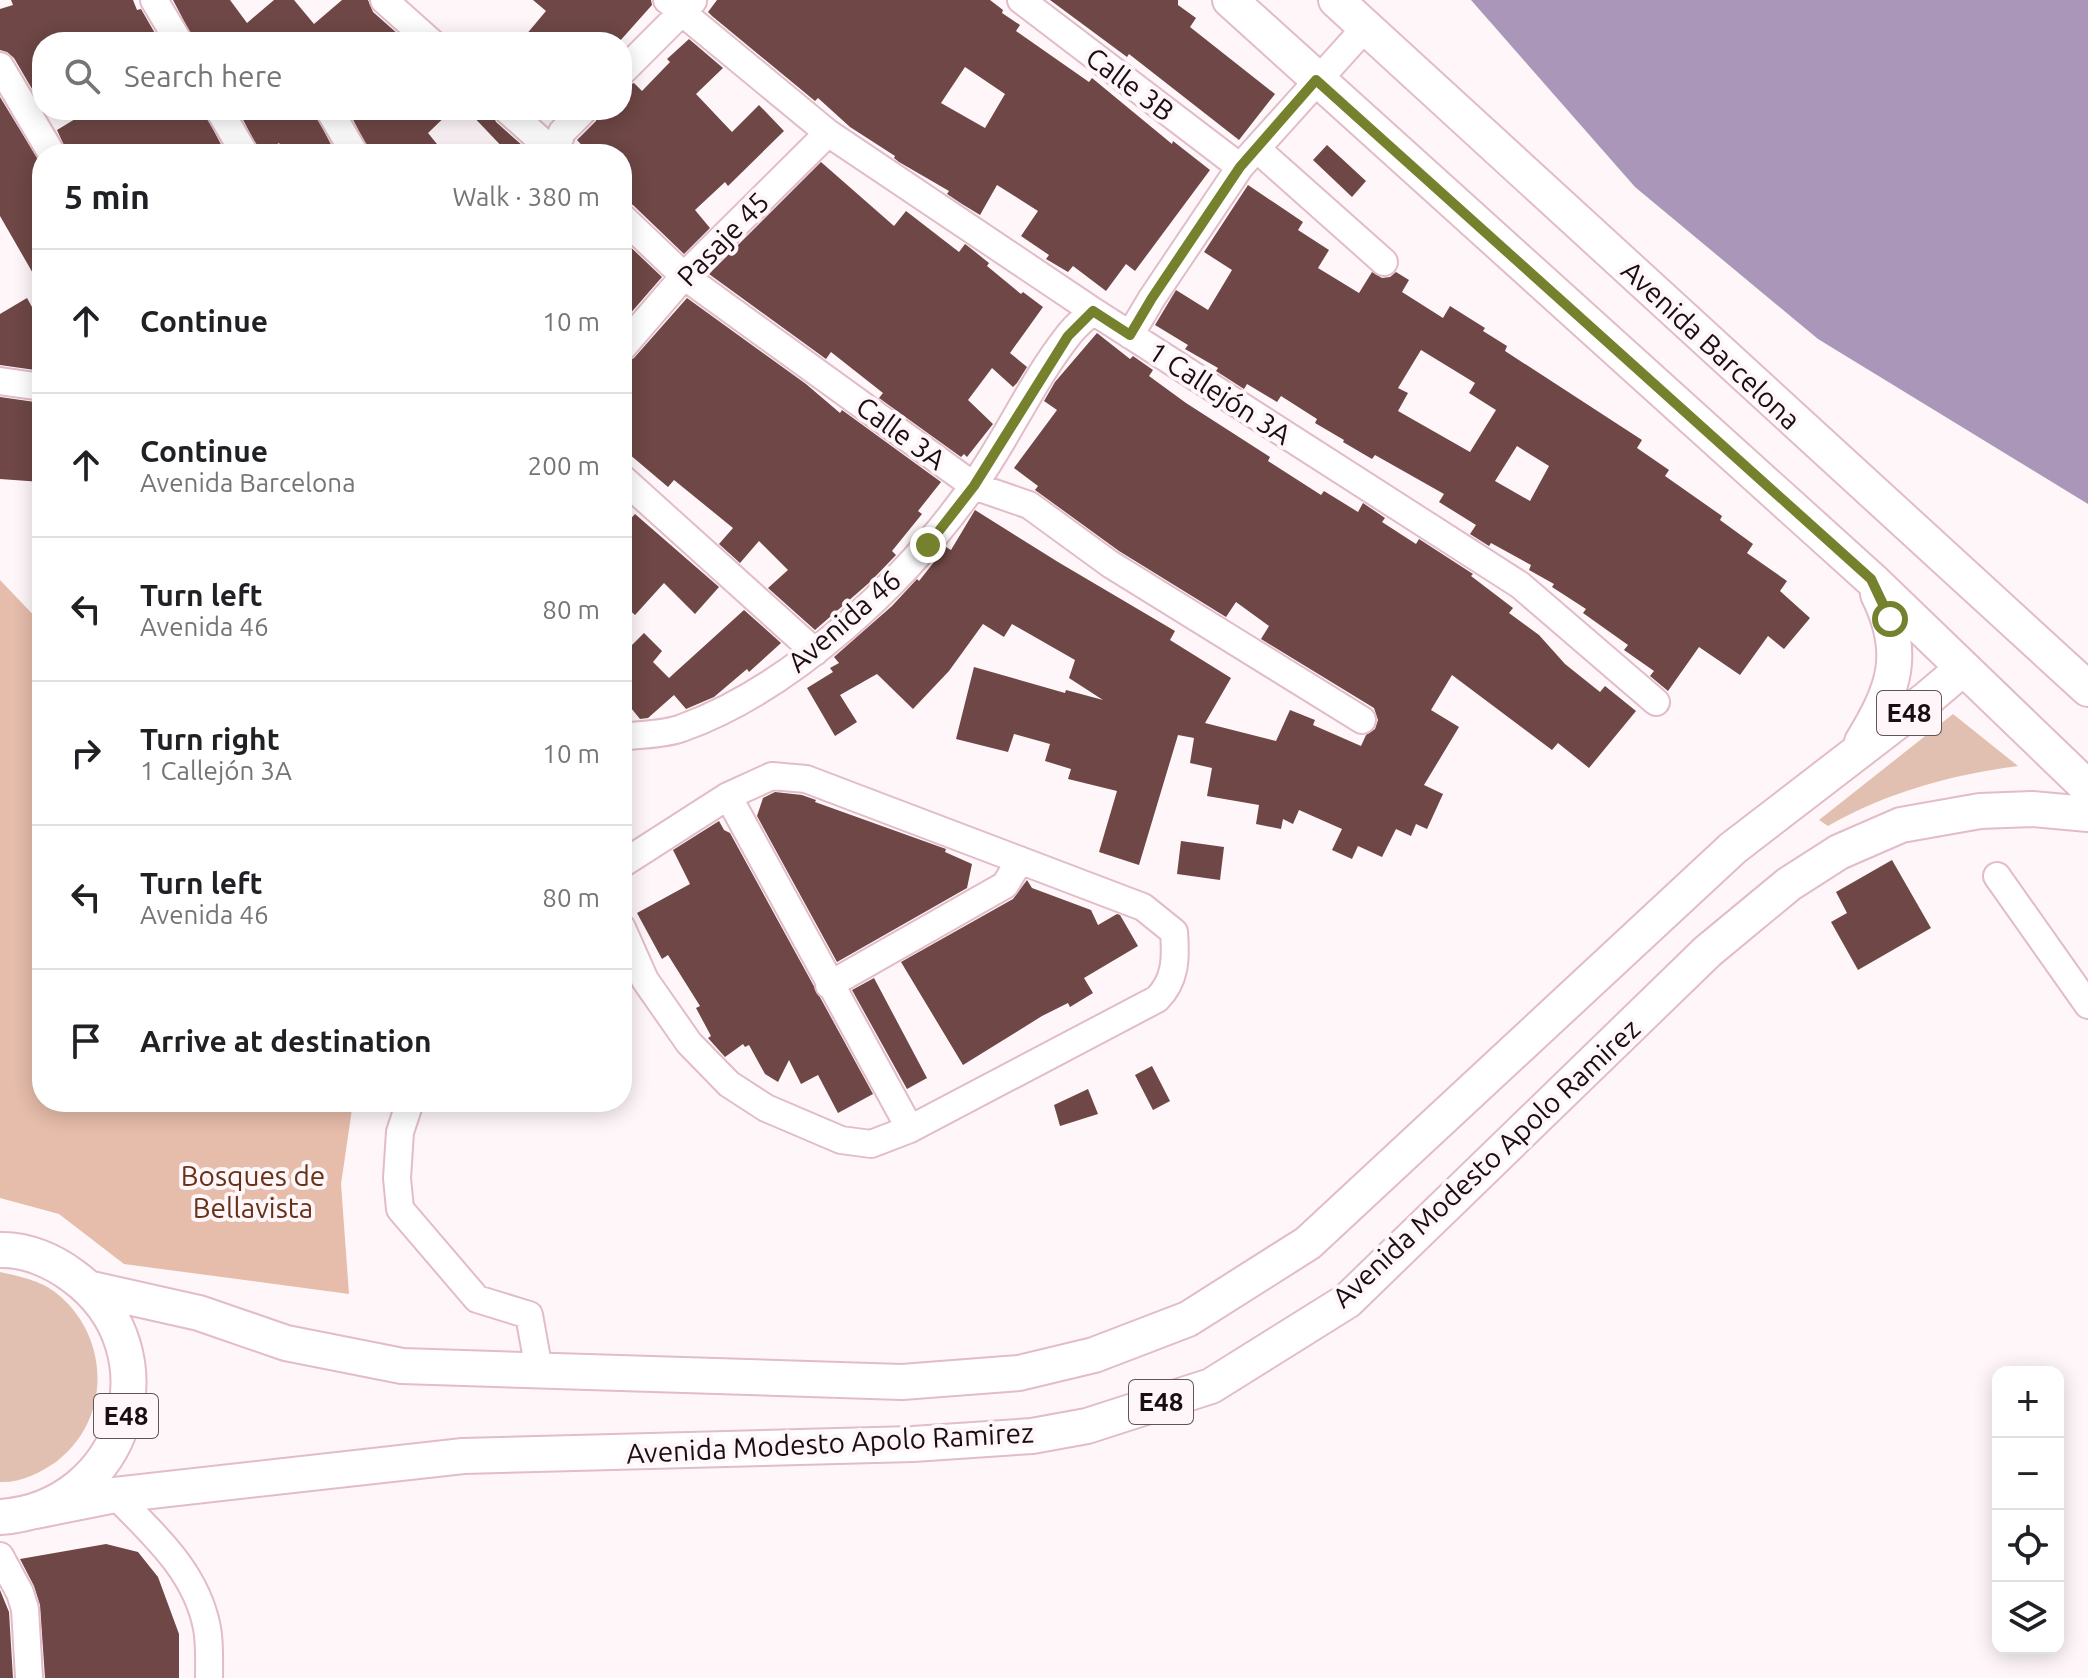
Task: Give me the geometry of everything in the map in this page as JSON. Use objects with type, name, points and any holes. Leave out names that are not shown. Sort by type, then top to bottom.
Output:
[{"type":"main road","points":[[1230,0],[1871,579],[2088,788]]},
{"type":"main road","name":"Avenida Barcelona","points":[[1336,0],[2088,689]]},
{"type":"main road","points":[[1854,756],[1880,713],[1893,682],[1896,649],[1890,619],[1871,579]]},
{"type":"main road","name":"Avenida Modesto Apolo Ramirez","points":[[92,1289],[199,1313],[286,1343],[402,1366],[902,1382],[1004,1374],[1094,1355],[1188,1319],[1308,1243],[1733,848],[1962,669]]},
{"type":"main road","name":"Avenida Modesto Apolo Ramirez","points":[[13,1517],[115,1495],[463,1456],[913,1444],[1032,1436],[1087,1426],[1211,1386],[1347,1301],[1708,951],[1789,884],[1839,852],[1901,825],[1980,811],[2032,809],[2088,814]]},
{"type":"main road","name":"E48","points":[[0,1250],[11,1249],[55,1262],[92,1289],[118,1327],[129,1371],[126,1417],[107,1458],[75,1491],[13,1517]]},
{"type":"street","points":[[154,0],[173,32]]},
{"type":"street","points":[[384,0],[420,32]]},
{"type":"street","name":"Calle 3B","points":[[1021,0],[1248,158],[1384,262]]},
{"type":"street","points":[[632,60],[681,4]]},
{"type":"street","name":"1 Callejón 3A","points":[[681,4],[828,133],[1093,311],[1520,585],[1656,702]]},
{"type":"street","points":[[1130,335],[1248,158],[1365,28]]},
{"type":"street","points":[[0,66],[46,144]]},
{"type":"street","points":[[225,120],[239,144]]},
{"type":"street","points":[[335,120],[349,144]]},
{"type":"street","points":[[518,120],[545,144]]},
{"type":"street","points":[[559,144],[562,132],[574,120]]},
{"type":"street","name":"Pasaje 45","points":[[632,336],[684,276],[828,133]]},
{"type":"street","name":"Calle 3A","points":[[632,227],[684,276],[974,486],[1029,505],[1110,564],[1362,720]]},
{"type":"street","name":"Avenida 46","points":[[632,736],[679,730],[733,706],[815,652],[869,605],[928,545],[974,486],[1068,336],[1093,311]]},
{"type":"street","points":[[0,381],[32,386]]},
{"type":"street","points":[[632,487],[815,652]]},
{"type":"street","points":[[632,858],[728,796],[772,776],[806,779],[1143,907],[1174,932],[1176,958],[1169,987],[1157,999],[910,1129],[871,1144],[841,1140],[766,1108],[729,1084],[689,1043],[645,980],[632,951]]},
{"type":"street","points":[[728,796],[910,1129]]},
{"type":"street","points":[[829,985],[1005,885],[1020,860]]},
{"type":"street","points":[[1997,876],[2088,1005]]},
{"type":"street","points":[[407,1112],[400,1132],[397,1178],[400,1209],[477,1299],[529,1315],[539,1370]]},
{"type":"street","points":[[115,1495],[173,1555],[194,1587],[207,1628],[209,1678]]},
{"type":"street","points":[[0,1556],[25,1609],[29,1677]]},
{"type":"shaded area","points":[[1471,0],[2088,0],[2088,504],[1818,339],[1635,187]]},
{"type":"shaded area","points":[[1953,714],[2018,766],[1968,774],[1897,794],[1828,826],[1819,820]]},
{"type":"shaded area","points":[[0,1272],[40,1283],[61,1297],[77,1315],[89,1336],[96,1358],[98,1381],[87,1425],[74,1445],[43,1470],[7,1482],[0,1482]]},
{"type":"green space","name":"Bosques de Bellavista","points":[[0,580],[32,614],[32,1112],[352,1112],[341,1184],[349,1294],[124,1264],[59,1214],[0,1198]]},
{"type":"building","points":[[11,0],[133,0],[154,32],[32,32],[32,89],[14,58],[0,50],[0,9],[13,5]]},
{"type":"building","points":[[173,0],[230,0],[247,23],[274,0],[294,0],[314,24],[342,0],[368,0],[373,12],[396,32],[190,32]]},
{"type":"building","points":[[533,0],[651,0],[652,5],[628,32],[528,32],[546,11]]},
{"type":"building","points":[[717,0],[990,0],[1020,25],[1016,31],[1089,82],[1092,78],[1172,144],[1173,141],[1210,170],[1135,271],[1126,264],[1106,291],[1073,266],[1068,272],[1046,259],[1049,255],[1021,236],[1038,211],[997,185],[980,215],[947,194],[949,191],[899,162],[895,156],[850,127],[818,98],[815,101],[708,12]],"holes":[[[965,67],[1005,94],[985,128],[941,103]]]},
{"type":"building","points":[[1050,0],[1178,0],[1178,5],[1196,18],[1190,27],[1275,94],[1239,140],[1129,54],[1127,57]]},
{"type":"building","points":[[689,39],[723,68],[696,94],[732,132],[759,105],[784,131],[728,186],[725,182],[695,210],[710,228],[684,254],[632,205],[632,144],[581,144],[577,140],[596,120],[632,120],[632,84],[642,91],[670,62],[667,59]]},
{"type":"building","points":[[0,97],[32,150],[32,272],[0,216]]},
{"type":"building","points":[[74,120],[208,120],[221,144],[63,144],[57,130]]},
{"type":"building","points":[[243,120],[318,120],[331,144],[279,143],[256,144]]},
{"type":"building","points":[[353,120],[442,120],[428,133],[437,144],[366,144]]},
{"type":"building","points":[[477,120],[495,120],[521,144],[499,144]]},
{"type":"building","points":[[1327,145],[1366,181],[1352,197],[1313,160]]},
{"type":"building","points":[[821,162],[894,226],[906,211],[959,252],[965,244],[1021,294],[1023,292],[1043,307],[1010,353],[1027,367],[1017,383],[1013,387],[992,368],[968,400],[993,424],[967,457],[964,454],[961,457],[879,398],[883,393],[831,352],[826,359],[709,274]]},
{"type":"building","points":[[1248,185],[1303,222],[1298,230],[1329,250],[1318,268],[1359,293],[1372,272],[1382,278],[1396,272],[1409,280],[1402,292],[1443,318],[1450,306],[1507,346],[1505,351],[1642,440],[1637,448],[1669,470],[1665,476],[1722,516],[1720,520],[1753,544],[1747,553],[1787,581],[1780,591],[1810,618],[1784,649],[1768,636],[1740,675],[1699,647],[1668,691],[1650,676],[1654,671],[1624,650],[1628,645],[1583,613],[1586,609],[1552,587],[1554,584],[1529,570],[1531,565],[1470,534],[1476,525],[1439,502],[1444,494],[1375,455],[1372,459],[1343,442],[1315,423],[1317,419],[1281,396],[1277,402],[1247,384],[1244,389],[1216,371],[1218,368],[1185,349],[1188,345],[1155,325],[1176,290],[1208,310],[1232,270],[1204,252]],"holes":[[[1421,350],[1475,383],[1469,393],[1496,410],[1470,452],[1398,411],[1408,393],[1398,388]],[[1517,446],[1549,466],[1530,501],[1495,481]]]},
{"type":"building","points":[[632,248],[662,277],[632,312]]},
{"type":"building","points":[[27,298],[32,307],[32,370],[0,365],[0,314]]},
{"type":"building","points":[[687,298],[806,384],[840,413],[842,410],[941,482],[918,511],[922,514],[892,551],[896,555],[815,630],[768,588],[788,570],[759,541],[740,563],[719,544],[733,528],[674,480],[668,487],[632,456],[634,358]]},
{"type":"building","points":[[1097,333],[1130,359],[1133,356],[1153,370],[1149,376],[1186,403],[1270,457],[1268,461],[1321,495],[1324,491],[1358,512],[1363,503],[1385,518],[1382,522],[1416,544],[1419,539],[1473,574],[1471,576],[1513,608],[1509,613],[1539,635],[1565,664],[1600,692],[1605,686],[1636,711],[1589,768],[1558,743],[1552,750],[1452,675],[1431,710],[1459,727],[1424,785],[1443,794],[1427,829],[1416,824],[1411,836],[1396,829],[1382,857],[1358,846],[1352,859],[1332,850],[1342,829],[1299,810],[1293,824],[1283,819],[1281,829],[1256,824],[1259,805],[1207,796],[1212,768],[1190,763],[1194,738],[1178,735],[1139,865],[1099,852],[1117,791],[1068,779],[1071,769],[1045,761],[1050,744],[1014,734],[1008,752],[956,739],[974,667],[1065,693],[1066,690],[1103,700],[1069,678],[1075,660],[1012,624],[1004,637],[983,624],[949,671],[913,709],[877,674],[840,695],[857,722],[835,736],[807,688],[833,672],[830,668],[839,663],[834,657],[892,606],[917,579],[919,581],[946,547],[951,550],[975,510],[1175,631],[1170,640],[1231,678],[1205,723],[1276,741],[1290,710],[1315,720],[1313,725],[1361,746],[1366,735],[1375,729],[1378,720],[1374,708],[1261,639],[1269,626],[1236,602],[1226,617],[1119,551],[1035,490],[1038,486],[1014,468],[1057,410],[1044,401],[1055,382]]},
{"type":"building","points":[[0,397],[32,402],[32,481],[0,479]]},
{"type":"building","points":[[635,514],[719,587],[695,614],[664,583],[635,615],[632,612],[632,517]]},
{"type":"building","points":[[744,610],[781,643],[749,672],[747,669],[714,697],[686,709],[674,695],[648,718],[640,719],[632,709],[632,645],[644,633],[662,651],[653,662],[669,678]]},
{"type":"building","points":[[775,792],[802,795],[946,849],[945,852],[972,864],[967,888],[837,962],[757,816],[763,798]]},
{"type":"building","points":[[719,821],[730,833],[873,1094],[838,1113],[818,1075],[801,1084],[789,1060],[778,1082],[765,1074],[749,1045],[745,1047],[743,1044],[725,1057],[708,1038],[711,1036],[696,1008],[700,1006],[668,955],[662,959],[637,913],[690,884],[673,850]]},
{"type":"building","points":[[1181,841],[1224,847],[1220,880],[1177,874]]},
{"type":"building","points":[[1892,860],[1931,928],[1858,970],[1831,922],[1847,913],[1836,892]]},
{"type":"building","points":[[1027,880],[1032,888],[1091,910],[1098,925],[1120,915],[1138,946],[1084,978],[1093,993],[1070,1007],[1068,1003],[1042,1016],[963,1065],[901,962],[1013,899]]},
{"type":"building","points":[[874,978],[927,1078],[907,1089],[852,990]]},
{"type":"building","points":[[1152,1066],[1170,1101],[1153,1110],[1135,1075]]},
{"type":"building","points":[[1088,1089],[1098,1114],[1060,1126],[1054,1105]]},
{"type":"building","points":[[106,1544],[138,1552],[158,1577],[179,1634],[179,1678],[45,1678],[40,1605],[20,1559]]},
{"type":"building","points":[[0,1590],[9,1612],[13,1678],[0,1678]]},
{"type":"route","points":[[928,545],[974,486],[1068,336],[1093,311],[1130,335],[1240,167],[1316,80],[1871,579],[1890,619]]}]
